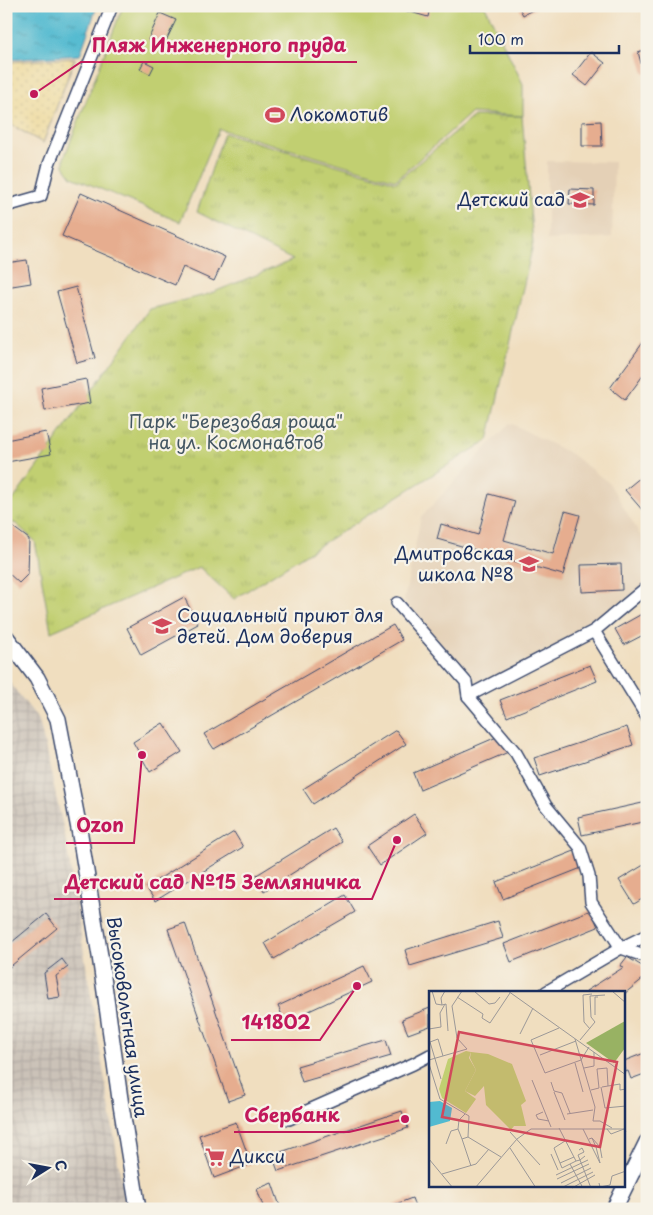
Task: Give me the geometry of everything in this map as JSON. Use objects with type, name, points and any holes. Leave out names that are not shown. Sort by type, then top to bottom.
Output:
[{"type":"main road","name":"Высоковольтная улица","points":[[6,637],[37,678],[58,719],[100,956],[138,1209]]},
{"type":"main road","points":[[626,1185],[647,1142]]},
{"type":"main road","points":[[614,1209],[624,1188]]},
{"type":"street","points":[[6,206],[41,196],[49,164],[112,6]]},
{"type":"street","points":[[468,696],[594,632],[647,587]]},
{"type":"street","points":[[397,603],[466,682],[468,696],[516,753],[546,806],[580,847],[589,876],[591,902],[621,948],[647,957]]},
{"type":"street","points":[[594,632],[647,717]]},
{"type":"street","points":[[548,991],[647,935]]},
{"type":"street","points":[[290,1119],[429,1056]]},
{"type":"shaded area","name":"Детский сад","points":[[547,161],[614,162],[612,237],[547,240]]},
{"type":"shaded area","name":"Дмитровская школа №8","points":[[510,423],[571,454],[609,483],[647,546],[647,583],[596,625],[477,685],[404,600],[421,517]]},
{"type":"shaded area","points":[[6,678],[39,720],[64,831],[126,1209],[6,1209]]},
{"type":"sand","points":[[75,58],[43,143],[6,122],[6,62]]},
{"type":"green space","name":"Локомотив","points":[[123,6],[485,6],[523,84],[523,116],[471,113],[396,180],[219,129],[180,222],[72,177],[64,166],[64,158]]},
{"type":"green space","name":"Парк \"Березовая роща\" на ул. Космонавтов","points":[[474,116],[522,116],[533,244],[488,440],[234,599],[199,567],[51,632],[35,541],[15,523],[6,524],[6,510],[150,309],[209,294],[293,260],[197,212],[224,133],[396,182]]},
{"type":"water","points":[[6,6],[97,6],[80,55],[6,60]]},
{"type":"building","points":[[389,6],[430,6],[428,17]]},
{"type":"building","points":[[518,6],[540,6],[523,15]]},
{"type":"building","points":[[160,13],[176,20],[163,47],[148,40]]},
{"type":"building","points":[[647,49],[647,73],[644,74],[638,52]]},
{"type":"building","points":[[591,52],[605,63],[587,86],[573,75]]},
{"type":"building","points":[[144,61],[154,66],[150,74],[140,69]]},
{"type":"building","points":[[601,121],[602,146],[582,146],[582,122]]},
{"type":"building","points":[[570,189],[594,190],[594,205],[569,204]]},
{"type":"building","points":[[81,193],[225,257],[214,281],[183,267],[175,285],[62,236]]},
{"type":"building","points":[[27,260],[31,283],[6,287],[6,263]]},
{"type":"building","points":[[76,287],[95,358],[77,363],[57,292]]},
{"type":"building","points":[[647,337],[647,370],[625,400],[610,388]]},
{"type":"building","points":[[86,379],[90,403],[45,411],[41,388]]},
{"type":"building","points":[[46,432],[51,454],[7,462],[6,440]]},
{"type":"building","points":[[647,472],[647,509],[644,512],[625,490]]},
{"type":"building","points":[[489,494],[515,501],[504,540],[553,554],[565,511],[580,515],[563,575],[437,539],[441,524],[478,535]]},
{"type":"building","points":[[13,527],[29,539],[28,574],[19,583],[6,571],[6,530]]},
{"type":"building","points":[[621,564],[622,590],[582,592],[581,565]]},
{"type":"building","name":"Социальный приют для детей. Дом доверия","points":[[184,597],[198,624],[141,655],[127,628]]},
{"type":"building","points":[[647,611],[647,633],[624,645],[615,629]]},
{"type":"building","points":[[393,625],[402,640],[214,749],[204,734]]},
{"type":"building","points":[[590,665],[597,681],[507,717],[500,700]]},
{"type":"building","points":[[163,723],[182,752],[150,772],[133,742]]},
{"type":"building","points":[[627,727],[633,745],[540,776],[534,758]]},
{"type":"building","points":[[396,730],[406,744],[313,804],[303,789]]},
{"type":"building","points":[[506,733],[513,750],[420,790],[413,773]]},
{"type":"building","points":[[647,802],[647,821],[582,835],[578,817]]},
{"type":"building","points":[[414,814],[427,833],[380,865],[367,846]]},
{"type":"building","points":[[333,828],[342,842],[264,891],[255,876]]},
{"type":"building","points":[[234,832],[243,847],[155,901],[146,887]]},
{"type":"building","points":[[582,848],[589,865],[503,899],[496,882]]},
{"type":"building","points":[[647,863],[647,896],[634,904],[619,880]]},
{"type":"building","points":[[345,895],[355,912],[274,959],[265,943]]},
{"type":"building","points":[[591,910],[598,927],[511,962],[504,944]]},
{"type":"building","points":[[46,914],[57,928],[6,970],[6,947]]},
{"type":"building","points":[[498,921],[503,938],[410,966],[405,950]]},
{"type":"building","points":[[185,923],[245,1095],[228,1101],[168,929]]},
{"type":"building","points":[[627,957],[647,969],[647,980],[644,978],[626,992],[586,991],[624,967],[620,966]]},
{"type":"building","points":[[62,959],[68,967],[56,976],[60,997],[48,999],[44,973]]},
{"type":"building","points":[[364,966],[372,982],[285,1022],[278,1006]]},
{"type":"building","points":[[429,1008],[429,1026],[408,1034],[402,1019]]},
{"type":"building","points":[[386,1040],[391,1056],[302,1082],[297,1066]]},
{"type":"building","points":[[647,1052],[647,1073],[631,1079],[628,1071],[626,1072],[626,1060]]},
{"type":"building","points":[[402,1111],[408,1128],[278,1171],[272,1155]]},
{"type":"building","points":[[236,1122],[251,1164],[214,1178],[199,1135]]},
{"type":"building","points":[[272,1183],[281,1209],[264,1209],[257,1189]]},
{"type":"building","points":[[412,1198],[416,1209],[383,1209]]},
{"type":"place","name":"Пляж Инженерного пруда","points":[[34,94]]},
{"type":"place","name":"Локомотив","points":[[275,115]]},
{"type":"place","name":"Детский сад","points":[[580,200]]},
{"type":"place","name":"Дмитровская школа №8","points":[[529,564]]},
{"type":"place","name":"Социальный приют для детей. Дом доверия","points":[[162,626]]},
{"type":"place","name":"Ozon","points":[[142,755]]},
{"type":"place","name":"Детский сад №15 Земляничка","points":[[397,840]]},
{"type":"place","name":"141802","points":[[357,986]]},
{"type":"place","name":"Сбербанк","points":[[405,1119]]},
{"type":"place","name":"Дикси","points":[[215,1157]]}]
